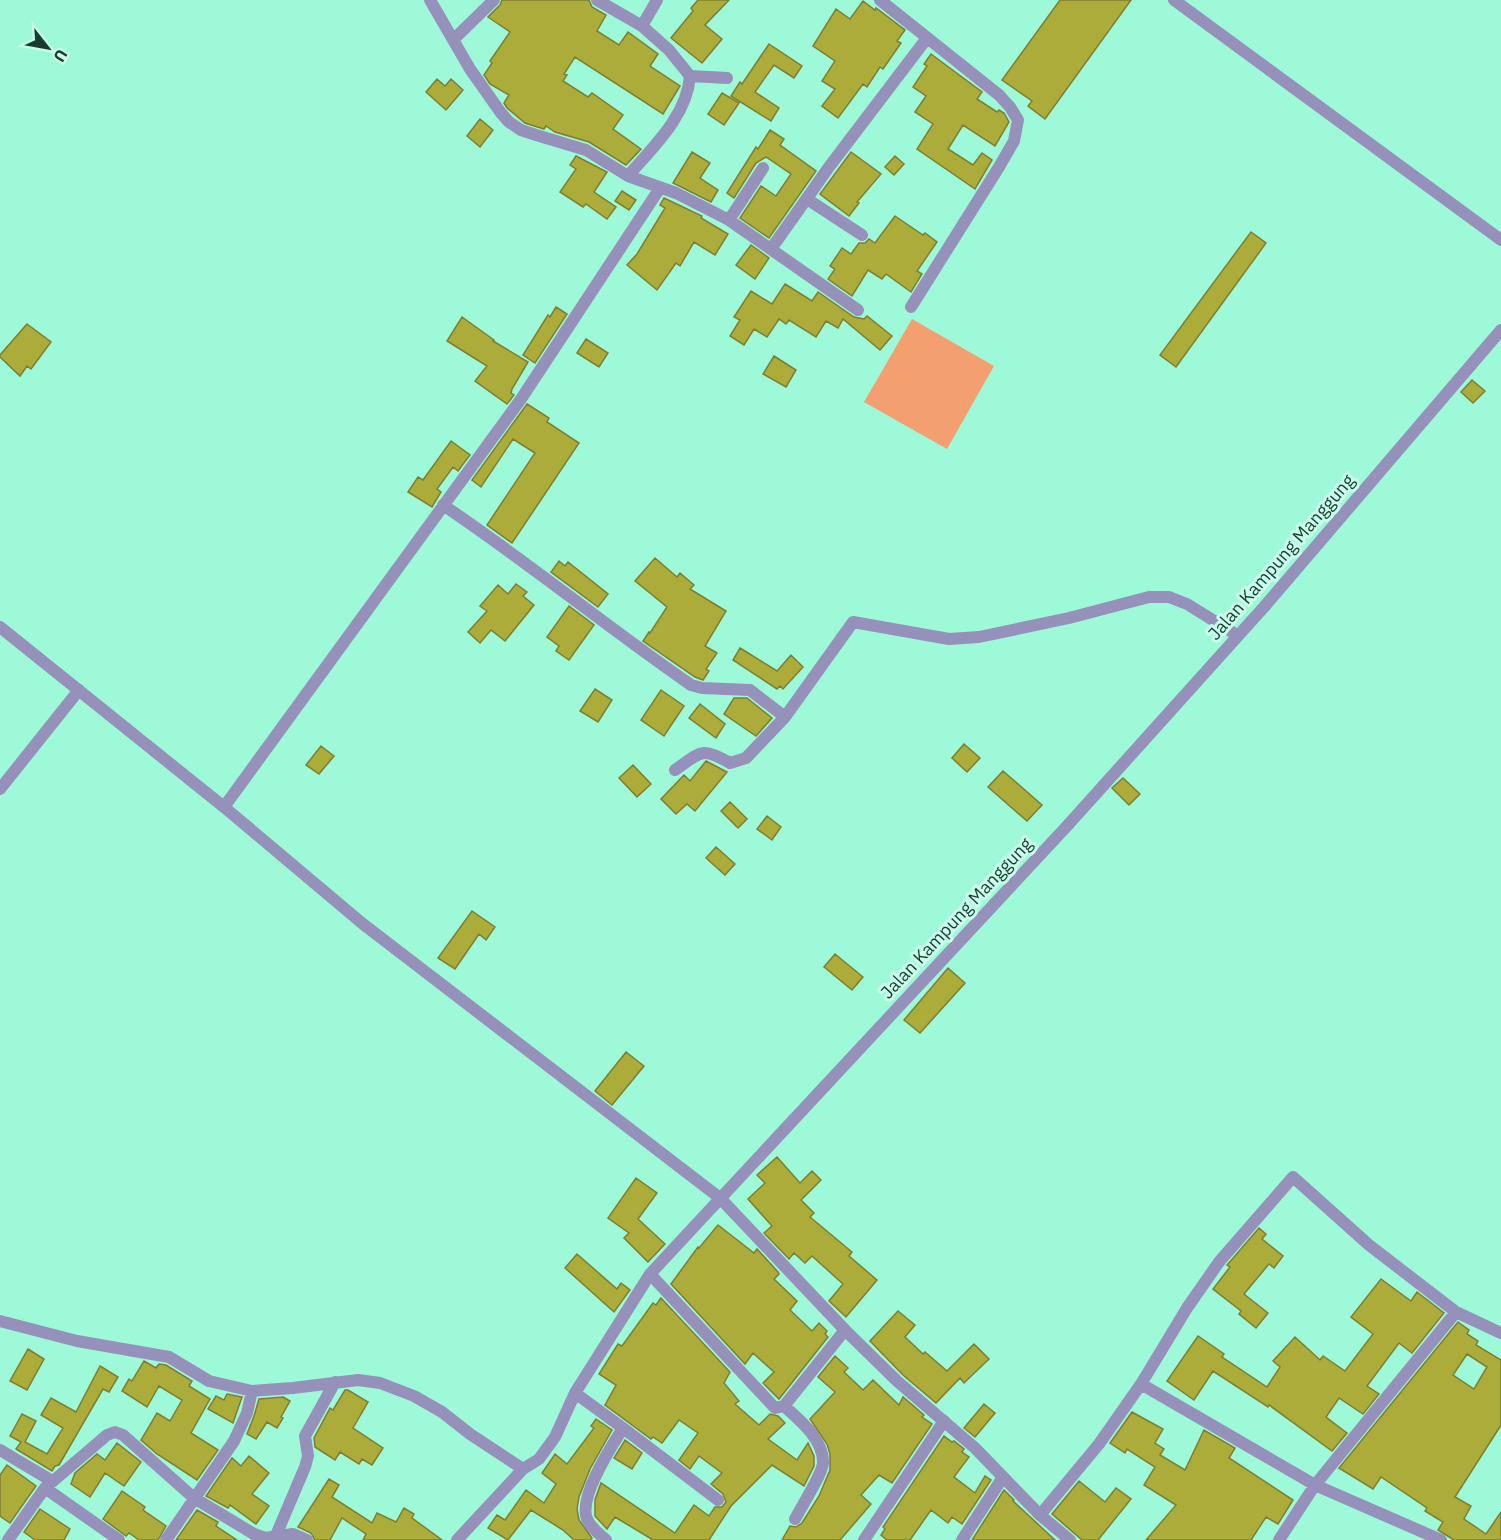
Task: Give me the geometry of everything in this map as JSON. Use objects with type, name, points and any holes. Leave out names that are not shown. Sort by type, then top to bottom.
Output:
[{"type":"street","points":[[430,0],[470,69],[509,122],[521,130],[586,150],[628,176],[676,193],[729,220],[858,310]]},
{"type":"street","points":[[453,40],[494,0]]},
{"type":"street","points":[[597,0],[642,26],[669,50],[690,76],[689,92],[668,130],[628,176]]},
{"type":"street","points":[[642,26],[657,0]]},
{"type":"street","points":[[880,0],[999,95],[1018,120],[1014,141],[911,307]]},
{"type":"street","points":[[1174,0],[1501,240]]},
{"type":"street","points":[[771,249],[829,167],[927,38]]},
{"type":"street","points":[[690,76],[727,78]]},
{"type":"street","points":[[729,220],[763,168]]},
{"type":"street","points":[[225,807],[549,360],[660,188]]},
{"type":"street","points":[[807,199],[862,235]]},
{"type":"street","name":"Jalan Kampung Manggung","points":[[457,1540],[523,1469],[540,1459],[555,1437],[575,1394],[650,1274],[1059,835],[1264,607],[1501,330]]},
{"type":"street","points":[[443,505],[575,598],[630,643],[691,685],[702,688],[750,690],[785,717]]},
{"type":"street","points":[[675,770],[699,753],[713,753],[730,764],[746,758],[785,717],[854,622],[949,639],[979,638],[1149,597],[1169,597],[1188,604],[1237,635]]},
{"type":"street","points":[[0,627],[225,807],[363,924],[720,1198],[845,1330],[897,1381],[975,1448],[1040,1515],[1070,1540]]},
{"type":"street","points":[[0,789],[79,690]]},
{"type":"street","points":[[1040,1515],[1099,1444],[1141,1384],[1209,1276],[1293,1177],[1369,1245],[1456,1312],[1501,1333]]},
{"type":"street","points":[[650,1274],[733,1361],[771,1406],[778,1408],[784,1406],[845,1330]]},
{"type":"street","points":[[1279,1540],[1315,1485],[1456,1312]]},
{"type":"street","points":[[0,1321],[77,1341],[169,1357],[209,1381],[252,1391],[358,1380],[380,1383],[414,1396],[442,1412],[470,1434],[523,1469]]},
{"type":"street","points":[[275,1538],[305,1467],[308,1456],[305,1436],[335,1382]]},
{"type":"street","points":[[1141,1384],[1315,1485],[1441,1540]]},
{"type":"street","points":[[166,1540],[234,1441],[247,1413],[252,1391]]},
{"type":"street","points":[[575,1394],[718,1500]]},
{"type":"street","points":[[784,1406],[812,1435],[822,1458],[822,1468],[795,1519]]},
{"type":"street","points":[[864,1540],[944,1422]]},
{"type":"street","points":[[606,1540],[597,1533],[586,1518],[587,1501],[598,1468],[623,1428]]},
{"type":"street","points":[[8,1540],[49,1485],[107,1436],[115,1432],[123,1435],[194,1498],[254,1534],[264,1538],[275,1538],[293,1534],[308,1540]]},
{"type":"street","points":[[0,1450],[119,1540]]},
{"type":"street","points":[[962,1540],[1003,1476]]},
{"type":"shaded area","points":[[912,319],[994,366],[947,449],[864,402]]},
{"type":"building","points":[[502,0],[589,0],[592,7],[606,15],[597,31],[619,45],[628,32],[658,54],[650,66],[680,86],[663,114],[575,57],[564,74],[567,75],[563,81],[588,97],[592,93],[623,115],[613,129],[641,149],[626,165],[589,142],[555,132],[546,126],[544,129],[525,123],[507,108],[504,103],[509,95],[490,84],[484,75],[492,63],[490,61],[510,32],[488,17]]},
{"type":"building","points":[[698,0],[729,0],[705,25],[722,39],[702,63],[671,38],[693,11],[691,8]]},
{"type":"building","points":[[1060,0],[1131,0],[1045,119],[1028,106],[1032,101],[1002,80]]},
{"type":"building","points":[[863,1],[905,30],[897,41],[901,43],[883,69],[880,67],[867,87],[863,84],[838,118],[822,106],[835,89],[822,81],[835,61],[813,46],[836,9],[850,19]]},
{"type":"building","points":[[769,44],[802,66],[794,78],[774,65],[755,92],[779,108],[771,121],[731,96],[740,82],[742,84]]},
{"type":"building","points":[[931,54],[982,92],[977,99],[997,112],[999,110],[1004,113],[1009,122],[995,146],[963,125],[948,149],[973,165],[982,153],[992,160],[975,189],[917,149],[933,124],[915,112],[926,96],[913,87],[927,66],[924,64]]},
{"type":"building","points":[[437,79],[445,86],[451,79],[463,90],[446,110],[426,92]]},
{"type":"building","points":[[722,93],[739,103],[724,125],[708,114]]},
{"type":"building","points":[[480,119],[493,130],[480,147],[467,136]]},
{"type":"building","points":[[770,130],[784,139],[780,145],[816,171],[769,238],[740,218],[761,186],[776,196],[791,174],[766,157],[756,163],[734,198],[727,193],[756,147],[758,149]]},
{"type":"building","points":[[692,152],[710,163],[700,178],[718,190],[711,202],[673,183]]},
{"type":"building","points":[[851,152],[881,174],[857,202],[859,203],[849,216],[820,194]]},
{"type":"building","points":[[576,156],[607,172],[594,192],[616,207],[607,219],[586,204],[583,207],[560,192],[576,169],[570,165]]},
{"type":"building","points":[[895,156],[904,164],[894,175],[885,167]]},
{"type":"building","points":[[622,191],[636,200],[629,210],[615,201]]},
{"type":"building","points":[[664,198],[702,216],[701,218],[728,234],[715,255],[694,242],[680,266],[676,263],[657,290],[627,265],[637,254],[665,208],[660,205]]},
{"type":"building","points":[[895,216],[937,242],[917,271],[922,274],[911,292],[886,274],[882,279],[868,270],[852,296],[828,279],[835,269],[830,266],[842,248],[851,254],[859,243],[865,243],[869,239],[875,243]]},
{"type":"building","points":[[1251,232],[1266,243],[1176,367],[1160,355]]},
{"type":"building","points":[[751,245],[769,258],[755,279],[736,265]]},
{"type":"building","points":[[785,284],[812,301],[818,292],[854,317],[864,319],[867,316],[892,336],[880,350],[843,319],[838,328],[826,321],[816,337],[789,320],[786,324],[779,319],[767,337],[754,329],[744,345],[730,336],[740,320],[734,317],[751,291],[772,304]]},
{"type":"building","points":[[556,307],[567,314],[535,363],[523,355],[548,315],[550,317]]},
{"type":"building","points":[[462,317],[493,341],[528,362],[512,389],[511,393],[514,395],[507,404],[475,381],[487,366],[447,341]]},
{"type":"building","points":[[27,324],[51,342],[31,369],[27,366],[20,376],[0,355]]},
{"type":"building","points":[[586,339],[608,353],[599,367],[577,353]]},
{"type":"building","points":[[774,356],[796,370],[786,387],[763,374]]},
{"type":"building","points":[[1472,380],[1485,391],[1473,403],[1461,392]]},
{"type":"building","points":[[527,404],[549,418],[547,422],[579,443],[512,543],[487,525],[535,453],[513,439],[481,487],[472,480]]},
{"type":"building","points":[[451,441],[470,455],[458,471],[453,467],[437,489],[441,492],[432,507],[408,492],[418,477],[423,480]]},
{"type":"building","points":[[655,558],[677,577],[680,573],[694,585],[690,589],[726,611],[705,646],[717,653],[706,669],[709,671],[703,680],[695,677],[643,641],[667,607],[635,581]]},
{"type":"building","points":[[559,561],[565,566],[568,562],[608,594],[598,607],[551,572]]},
{"type":"building","points":[[516,584],[527,592],[523,596],[534,605],[505,641],[491,630],[480,643],[468,632],[487,611],[480,606],[498,585],[508,594]]},
{"type":"building","points":[[569,606],[594,625],[569,660],[556,651],[559,646],[547,637]]},
{"type":"building","points":[[740,648],[777,671],[791,655],[803,667],[783,689],[780,686],[777,689],[733,660]]},
{"type":"building","points":[[595,689],[612,700],[598,722],[580,711]]},
{"type":"building","points":[[661,690],[684,706],[664,736],[641,720]]},
{"type":"building","points":[[734,698],[747,698],[772,718],[756,736],[724,714]]},
{"type":"building","points":[[700,704],[725,724],[716,738],[689,718]]},
{"type":"building","points":[[964,744],[980,758],[967,772],[952,758]]},
{"type":"building","points":[[321,746],[334,756],[319,774],[306,765]]},
{"type":"building","points":[[706,761],[727,772],[695,811],[687,804],[676,814],[661,799],[684,775],[690,781]]},
{"type":"building","points":[[633,765],[651,784],[637,797],[619,778]]},
{"type":"building","points":[[1003,771],[1042,805],[1027,821],[988,787]]},
{"type":"building","points":[[1123,778],[1140,794],[1129,805],[1112,788]]},
{"type":"building","points":[[730,802],[747,819],[738,828],[721,811]]},
{"type":"building","points":[[767,816],[781,827],[772,840],[757,829]]},
{"type":"building","points":[[716,847],[735,864],[725,875],[706,858]]},
{"type":"building","points":[[472,911],[495,927],[486,940],[479,934],[455,969],[438,958]]},
{"type":"building","points":[[835,954],[863,977],[852,990],[824,967]]},
{"type":"building","points":[[948,968],[965,983],[920,1033],[904,1020]]},
{"type":"building","points":[[626,1052],[644,1066],[612,1105],[595,1091]]},
{"type":"building","points":[[777,1157],[800,1183],[812,1171],[821,1180],[801,1200],[814,1213],[810,1217],[852,1252],[849,1256],[877,1280],[846,1317],[829,1301],[843,1284],[812,1256],[805,1263],[794,1253],[789,1259],[764,1233],[772,1226],[748,1199],[765,1183],[757,1175]]},
{"type":"building","points":[[636,1178],[657,1193],[638,1219],[665,1244],[648,1262],[624,1238],[629,1233],[608,1218]]},
{"type":"building","points":[[718,1225],[754,1253],[757,1249],[778,1272],[779,1274],[774,1279],[797,1301],[790,1310],[812,1331],[819,1323],[827,1331],[825,1334],[828,1337],[779,1399],[763,1383],[774,1372],[753,1353],[745,1364],[671,1284],[698,1247]]},
{"type":"building","points":[[1259,1228],[1266,1234],[1262,1239],[1283,1256],[1274,1268],[1269,1264],[1244,1294],[1268,1313],[1256,1328],[1239,1314],[1241,1311],[1213,1289],[1230,1267],[1227,1265]]},
{"type":"building","points":[[577,1254],[617,1289],[621,1283],[630,1290],[614,1312],[565,1268]]},
{"type":"building","points":[[1381,1279],[1411,1301],[1417,1292],[1444,1313],[1412,1353],[1399,1343],[1367,1386],[1379,1394],[1363,1414],[1339,1398],[1326,1417],[1347,1433],[1332,1451],[1269,1405],[1268,1407],[1213,1371],[1194,1400],[1167,1381],[1198,1336],[1224,1354],[1222,1357],[1267,1387],[1280,1367],[1273,1361],[1295,1337],[1320,1360],[1323,1356],[1345,1371],[1373,1334],[1351,1317]]},
{"type":"building","points":[[661,1298],[730,1372],[724,1383],[739,1401],[735,1404],[759,1425],[770,1414],[778,1416],[785,1423],[768,1439],[797,1460],[808,1443],[814,1456],[814,1466],[804,1486],[772,1465],[731,1506],[709,1540],[653,1540],[615,1517],[607,1529],[595,1516],[595,1500],[601,1483],[675,1533],[694,1505],[709,1516],[715,1507],[722,1507],[726,1502],[723,1494],[711,1484],[722,1473],[699,1456],[690,1469],[679,1460],[698,1433],[679,1420],[662,1443],[653,1437],[651,1439],[605,1405],[616,1385],[599,1374],[618,1344],[622,1346],[653,1303],[656,1305]]},
{"type":"building","points":[[898,1311],[915,1325],[905,1337],[923,1354],[925,1352],[947,1371],[974,1344],[989,1359],[964,1383],[960,1378],[936,1403],[903,1375],[870,1341]]},
{"type":"building","points":[[1458,1322],[1469,1330],[1467,1334],[1478,1341],[1476,1345],[1501,1360],[1501,1425],[1455,1497],[1471,1506],[1464,1519],[1486,1534],[1501,1512],[1501,1540],[1454,1540],[1438,1530],[1443,1522],[1425,1511],[1427,1508],[1381,1477],[1373,1489],[1339,1468]],"holes":[[[1467,1354],[1487,1367],[1474,1389],[1453,1375]]]},
{"type":"building","points":[[28,1349],[44,1359],[27,1390],[10,1381]]},
{"type":"building","points":[[835,1356],[848,1368],[844,1372],[863,1390],[873,1380],[899,1405],[903,1397],[932,1424],[892,1483],[879,1475],[861,1495],[871,1504],[840,1540],[782,1540],[790,1526],[796,1527],[802,1523],[819,1496],[830,1470],[830,1454],[827,1444],[810,1419],[835,1392],[818,1377]]},
{"type":"building","points":[[144,1361],[156,1368],[159,1364],[166,1365],[192,1381],[189,1386],[210,1399],[191,1433],[218,1450],[197,1480],[157,1454],[141,1440],[157,1413],[170,1421],[182,1400],[159,1386],[147,1407],[122,1391],[129,1379],[132,1381]]},
{"type":"building","points":[[100,1366],[118,1377],[109,1392],[103,1389],[59,1465],[55,1466],[52,1471],[16,1449],[21,1442],[10,1436],[22,1414],[36,1421],[25,1442],[47,1454],[63,1428],[41,1415],[51,1398],[76,1412]]},
{"type":"building","points":[[345,1390],[368,1402],[353,1428],[383,1448],[372,1465],[362,1459],[359,1464],[340,1452],[335,1460],[315,1447],[314,1438],[330,1408],[333,1410]]},
{"type":"building","points":[[227,1394],[242,1397],[233,1423],[208,1409],[216,1396],[224,1400]]},
{"type":"building","points":[[283,1397],[290,1401],[277,1428],[267,1422],[256,1439],[247,1434],[259,1399]]},
{"type":"building","points":[[984,1404],[995,1413],[975,1437],[964,1428]]},
{"type":"building","points":[[1132,1412],[1163,1429],[1155,1443],[1164,1449],[1160,1455],[1185,1470],[1204,1430],[1235,1448],[1229,1458],[1293,1500],[1278,1524],[1266,1517],[1251,1540],[1146,1540],[1176,1505],[1144,1485],[1155,1467],[1127,1449],[1125,1453],[1110,1443]]},
{"type":"building","points":[[596,1419],[612,1430],[590,1469],[579,1497],[577,1509],[579,1520],[592,1538],[574,1540],[563,1530],[531,1510],[508,1540],[488,1528],[497,1515],[505,1520],[526,1490],[544,1503],[556,1484],[542,1473],[555,1454],[567,1464],[594,1428],[591,1426]]},
{"type":"building","points":[[944,1436],[964,1449],[962,1452],[969,1457],[954,1477],[975,1493],[985,1476],[991,1480],[962,1524],[952,1517],[948,1523],[931,1510],[910,1540],[887,1540],[881,1535],[885,1529],[883,1527]]},
{"type":"building","points":[[625,1440],[642,1453],[632,1469],[614,1458]]},
{"type":"building","points":[[117,1443],[141,1462],[124,1486],[105,1473],[90,1497],[71,1484],[75,1473],[97,1454],[105,1460]]},
{"type":"building","points":[[249,1456],[269,1473],[252,1494],[269,1506],[256,1524],[230,1505],[228,1508],[206,1496],[232,1458],[241,1466]]},
{"type":"building","points":[[7,1465],[36,1486],[10,1523],[0,1516],[0,1475]]},
{"type":"building","points":[[329,1479],[339,1485],[332,1497],[372,1523],[377,1513],[396,1522],[404,1508],[414,1514],[412,1518],[442,1540],[363,1540],[366,1534],[342,1518],[330,1540],[315,1540],[311,1533],[298,1527]]},
{"type":"building","points":[[1079,1481],[1105,1502],[1116,1488],[1131,1499],[1098,1540],[1082,1540],[1052,1514]]},
{"type":"building","points":[[1004,1490],[1013,1501],[1055,1540],[972,1540]]},
{"type":"building","points":[[122,1491],[166,1526],[158,1540],[139,1540],[129,1533],[126,1536],[103,1519]]},
{"type":"building","points":[[40,1509],[70,1529],[64,1540],[35,1540],[24,1532]]},
{"type":"building","points":[[197,1510],[218,1522],[216,1526],[237,1540],[176,1540]]}]
